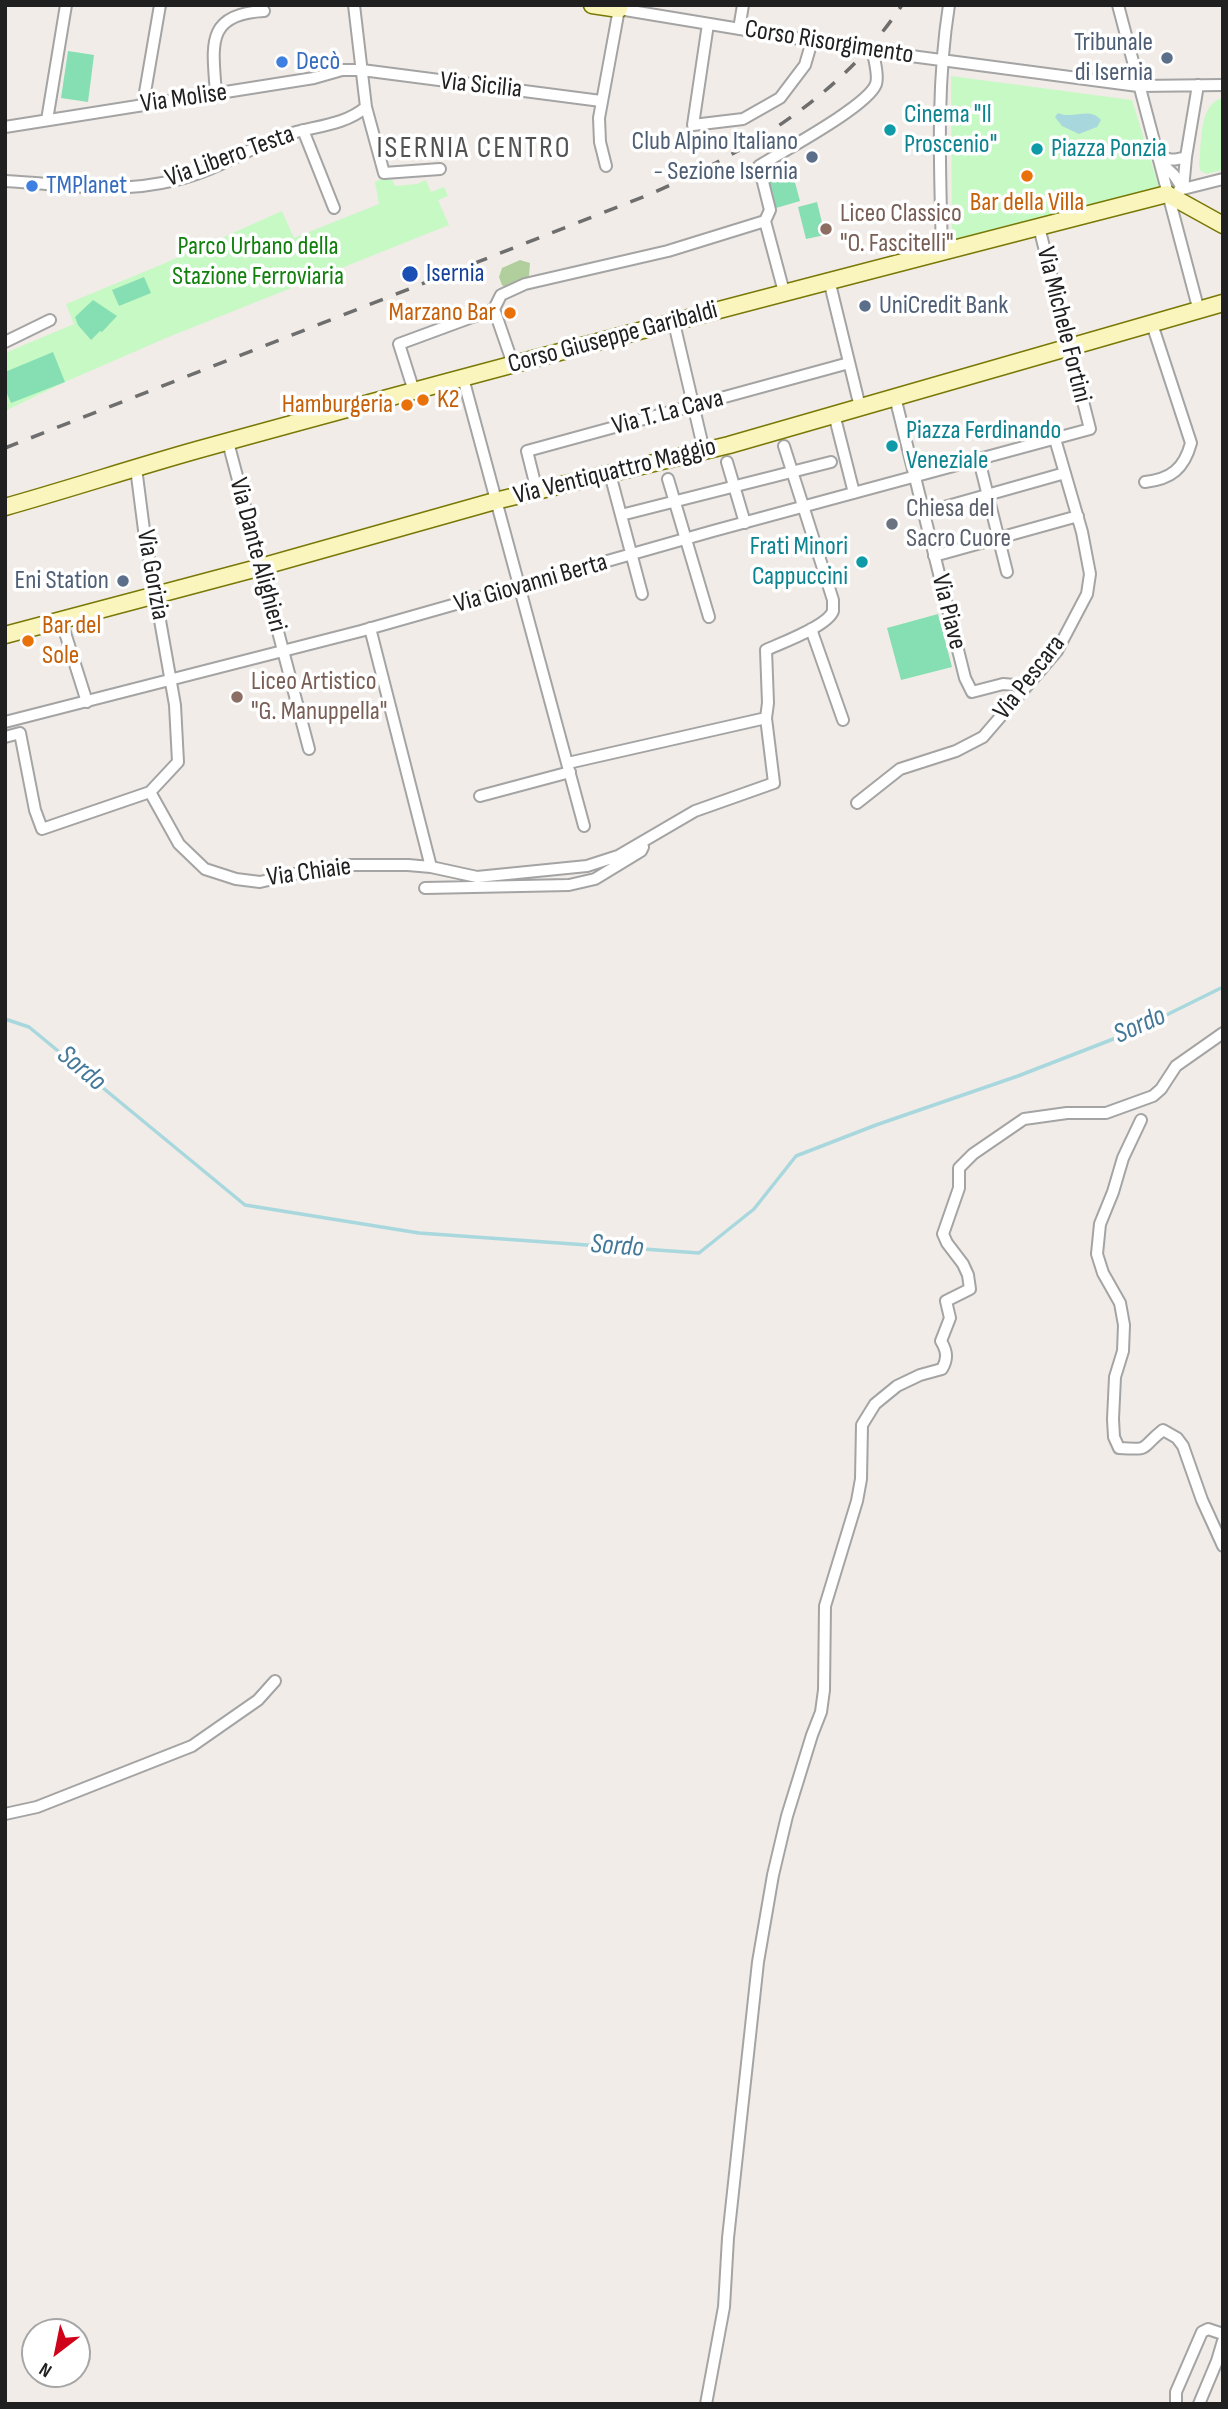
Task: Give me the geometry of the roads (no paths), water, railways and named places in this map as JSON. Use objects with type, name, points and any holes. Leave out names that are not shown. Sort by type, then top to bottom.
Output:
[{"type":"main road","name":"Corso Risorgimento","points":[[592,5],[619,7]]},
{"type":"main road","name":"Corso Giuseppe Garibaldi","points":[[5,507],[463,377],[1167,194]]},
{"type":"main road","points":[[1167,194],[1223,225]]},
{"type":"main road","name":"Via Ventiquattro Maggio","points":[[5,635],[495,502],[704,451],[1223,303]]},
{"type":"street","points":[[47,120],[66,5]]},
{"type":"street","points":[[143,104],[160,5]]},
{"type":"street","points":[[354,5],[366,107],[384,173],[440,169]]},
{"type":"street","points":[[739,29],[743,5]]},
{"type":"street","points":[[942,252],[941,61],[949,5]]},
{"type":"street","points":[[1118,5],[1199,311]]},
{"type":"street","points":[[606,166],[600,142],[601,101],[619,7]]},
{"type":"street","name":"Corso Risorgimento","points":[[619,7],[941,61],[1138,86],[1223,85]]},
{"type":"street","points":[[216,94],[214,42],[225,22],[243,12],[264,11]]},
{"type":"street","points":[[708,24],[693,125],[743,119],[780,98],[805,65],[812,41]]},
{"type":"street","points":[[784,292],[765,221],[770,210],[759,166],[848,111],[870,94],[877,81],[873,51]]},
{"type":"street","name":"Via Molise","points":[[5,127],[314,78],[342,70],[362,70]]},
{"type":"street","name":"Via Sicilia","points":[[362,70],[601,101]]},
{"type":"street","points":[[1183,189],[1198,85]]},
{"type":"street","name":"Via Libero Testa","points":[[5,181],[101,189],[143,187],[209,170],[285,136],[355,117],[366,107]]},
{"type":"street","points":[[303,130],[334,208]]},
{"type":"street","points":[[1159,157],[1175,161],[1186,156]]},
{"type":"street","points":[[1159,157],[1183,189]]},
{"type":"street","name":"Corso Giuseppe Garibaldi","points":[[1167,194],[1223,179]]},
{"type":"street","points":[[411,392],[412,385],[399,344],[494,309],[501,295],[525,284],[668,251],[765,221]]},
{"type":"street","name":"Via Michele Fortini","points":[[1039,227],[1090,429],[1055,439]]},
{"type":"street","points":[[828,280],[860,407]]},
{"type":"street","points":[[494,309],[513,364]]},
{"type":"street","points":[[5,342],[50,320]]},
{"type":"street","points":[[674,323],[704,451]]},
{"type":"street","points":[[1145,482],[1164,480],[1187,460],[1191,443],[1152,324]]},
{"type":"street","name":"Via T. La Cava","points":[[537,491],[527,451],[849,363]]},
{"type":"street","points":[[463,377],[584,826]]},
{"type":"street","name":"Via Piave","points":[[895,397],[965,678],[972,692],[1003,684],[1026,686]]},
{"type":"street","points":[[834,414],[854,493]]},
{"type":"street","name":"Via Giovanni Berta","points":[[5,722],[171,681],[519,588],[1055,439]]},
{"type":"street","name":"Via Pescara","points":[[857,803],[900,769],[956,751],[983,737],[1056,651],[1087,594],[1090,574],[1078,516],[1055,439]]},
{"type":"street","name":"Via Dante Alighieri","points":[[228,442],[309,749]]},
{"type":"street","points":[[425,888],[569,885],[595,878],[641,851],[646,841],[695,811],[774,783],[766,718],[766,650],[811,629],[828,618],[833,611],[833,600],[784,446]]},
{"type":"street","points":[[979,460],[1007,572]]},
{"type":"street","points":[[727,462],[745,523]]},
{"type":"street","points":[[621,515],[831,462]]},
{"type":"street","name":"Via Gorizia","points":[[136,468],[175,705],[178,762],[150,792]]},
{"type":"street","points":[[923,513],[1065,473]]},
{"type":"street","points":[[610,474],[642,594]]},
{"type":"street","points":[[667,479],[709,617]]},
{"type":"street","points":[[934,556],[1078,516]]},
{"type":"street","points":[[61,620],[87,702]]},
{"type":"street","points":[[370,628],[431,867]]},
{"type":"street","points":[[811,629],[843,720]]},
{"type":"street","points":[[480,796],[569,767],[766,718]]},
{"type":"street","points":[[5,737],[20,733],[35,810],[42,829],[150,792]]},
{"type":"street","name":"Via Chiaie","points":[[150,792],[179,844],[205,869],[236,879],[260,882],[346,865],[431,867],[477,877],[561,870],[587,866],[618,856],[646,841]]},
{"type":"street","points":[[706,2404],[724,2307],[728,2238],[758,1962],[787,1816],[821,1712],[824,1690],[825,1606],[857,1501],[861,1479],[862,1425],[875,1404],[897,1386],[942,1368],[947,1361],[946,1349],[941,1341],[950,1318],[946,1301],[971,1289],[963,1264],[943,1234],[959,1188],[959,1168],[973,1154],[1024,1119],[1067,1113],[1105,1113],[1153,1096],[1176,1066],[1223,1033]]},
{"type":"street","points":[[1141,1120],[1119,1168],[1099,1233],[1097,1255],[1120,1303],[1124,1325],[1123,1351],[1115,1377],[1114,1437],[1119,1448],[1140,1450],[1148,1447],[1163,1430],[1177,1438],[1188,1456],[1196,1485],[1223,1546]]},
{"type":"street","points":[[5,1814],[37,1807],[192,1746],[258,1700],[275,1681]]},
{"type":"street","points":[[1176,2404],[1175,2392],[1202,2332],[1208,2329],[1223,2333]]},
{"type":"street","points":[[1199,2404],[1220,2360],[1223,2341]]},
{"type":"water","points":[[1058,113],[1086,113],[1101,120],[1097,127],[1079,134],[1062,126],[1055,117]]},
{"type":"waterway","name":"Sordo","points":[[5,1019],[29,1027],[245,1205],[419,1233],[699,1253],[754,1209],[796,1156],[1134,1031],[1223,987]]},
{"type":"railway","points":[[5,448],[648,195],[685,178],[756,140],[821,94],[878,38],[902,5]]},
{"type":"place","name":"Tribunale di Isernia","points":[[1167,58]]},
{"type":"place","name":"Decò","points":[[282,62]]},
{"type":"place","name":"Cinema \"Il Proscenio\"","points":[[890,130]]},
{"type":"place","name":"Piazza Ponzia","points":[[1037,149]]},
{"type":"place","name":"Club Alpino Italiano - Sezione Isernia","points":[[812,157]]},
{"type":"place","name":"Bar della Villa","points":[[1027,176]]},
{"type":"place","name":"TMPlanet","points":[[32,186]]},
{"type":"place","name":"Liceo Classico \"O. Fascitelli\"","points":[[826,229]]},
{"type":"place","name":"Isernia","points":[[410,274]]},
{"type":"place","name":"UniCredit Bank","points":[[865,306]]},
{"type":"place","name":"Marzano Bar","points":[[510,313]]},
{"type":"place","name":"K2","points":[[423,400]]},
{"type":"place","name":"Hamburgeria","points":[[407,405]]},
{"type":"place","name":"Piazza Ferdinando Veneziale","points":[[892,446]]},
{"type":"place","name":"Chiesa del Sacro Cuore","points":[[892,524]]},
{"type":"place","name":"Frati Minori Cappuccini","points":[[862,562]]},
{"type":"place","name":"Eni Station","points":[[123,581]]},
{"type":"place","name":"Bar del Sole","points":[[28,641]]},
{"type":"place","name":"Liceo Artistico \"G. Manuppella\"","points":[[237,697]]},
{"type":"district","name":"ISERNIA CENTRO","points":[[474,149]]},
{"type":"park label","name":"Parco Urbano della Stazione Ferroviaria","points":[[258,262]]}]
